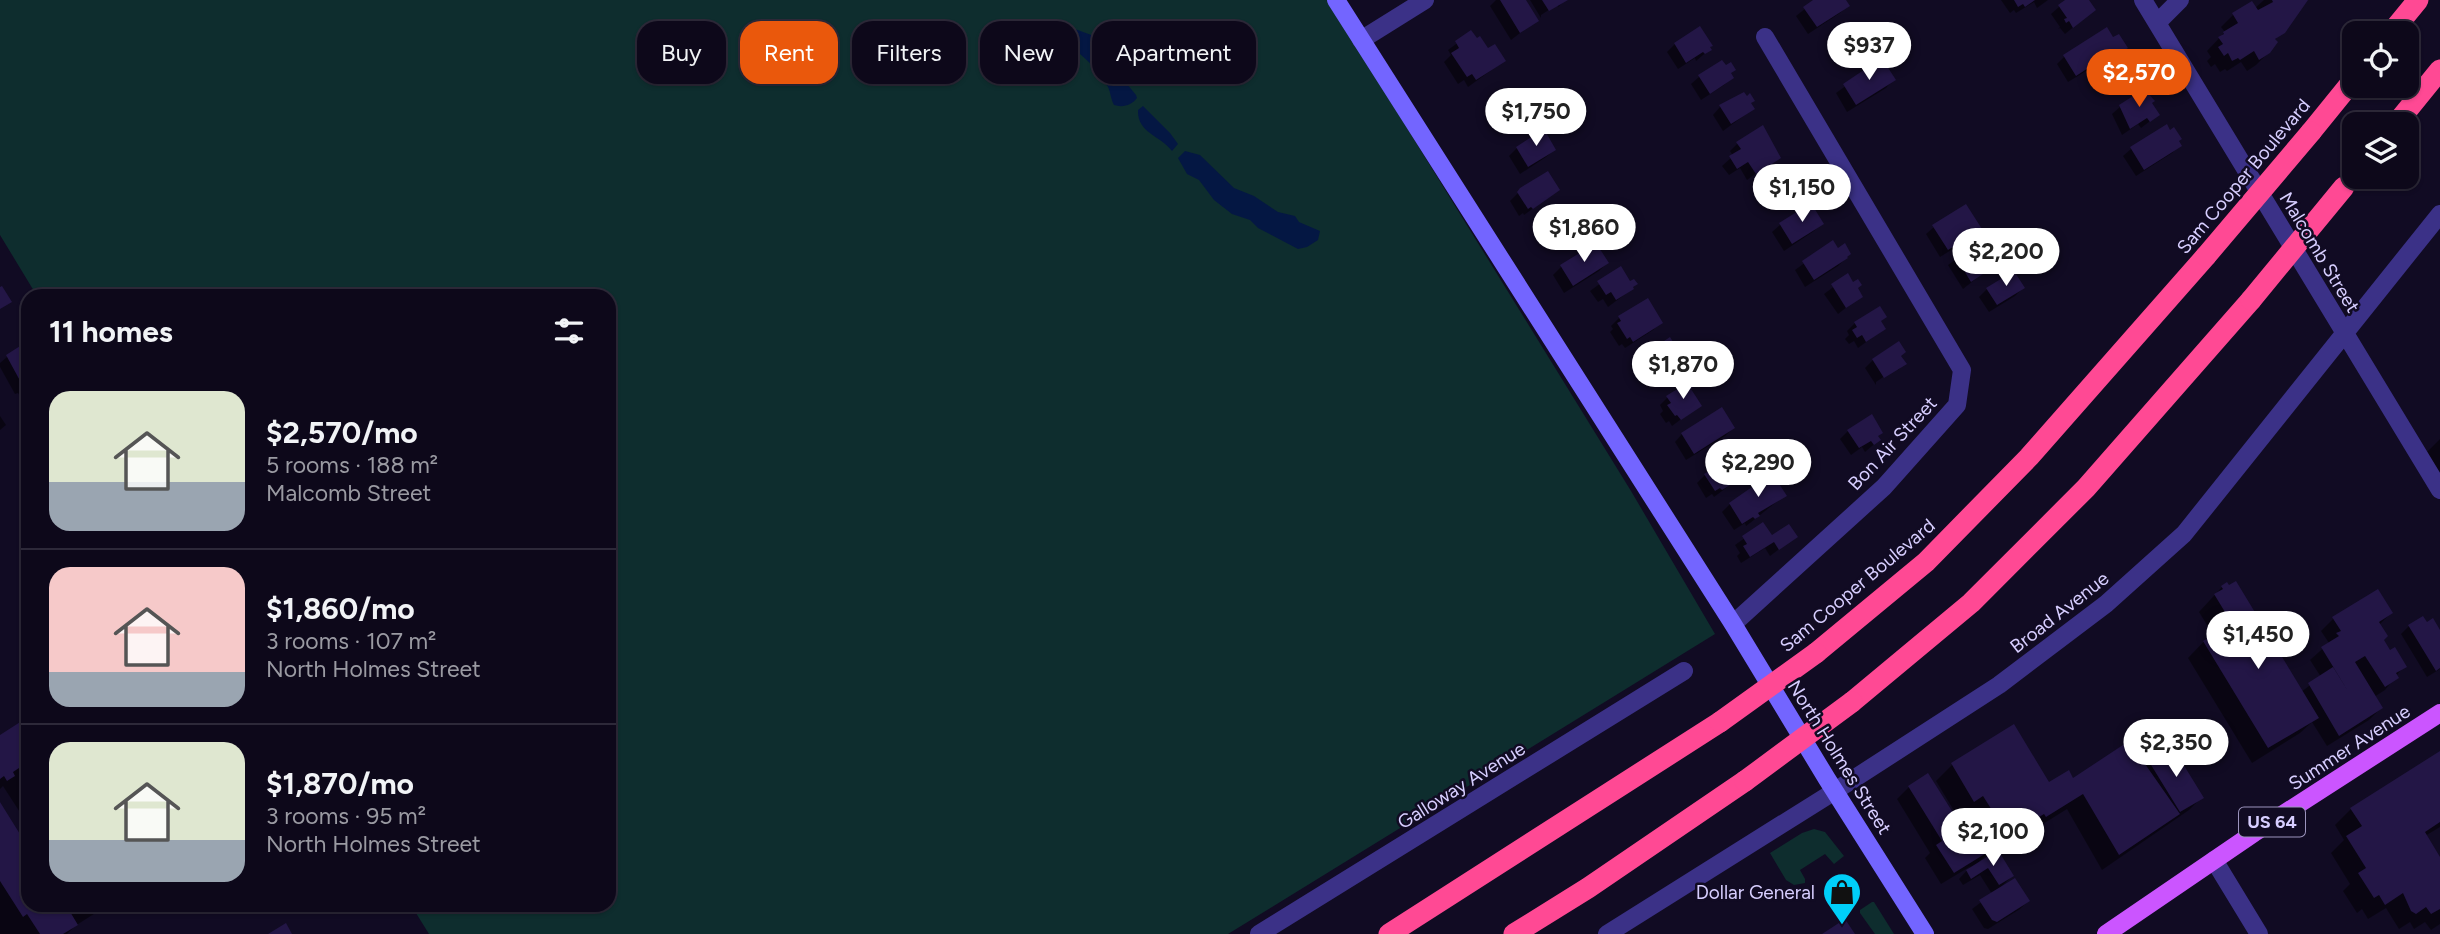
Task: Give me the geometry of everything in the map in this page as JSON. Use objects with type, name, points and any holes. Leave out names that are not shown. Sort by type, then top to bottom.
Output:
[{"type":"highway","points":[[2401,21],[2418,0]]},
{"type":"highway","points":[[2406,112],[2440,70]]},
{"type":"highway","name":"Sam Cooper Boulevard","points":[[1389,934],[1720,722],[1816,653],[1926,562],[2029,457],[2206,256],[2342,94]]},
{"type":"highway","points":[[1514,934],[1588,888],[1745,781],[1853,702],[1971,603],[2087,488],[2251,300],[2342,189]]},
{"type":"main road","name":"North Holmes Street","points":[[1336,0],[1733,624],[1925,934]]},
{"type":"main road","name":"Summer Avenue","points":[[2106,934],[2214,860],[2440,713]]},
{"type":"street","points":[[1361,40],[1426,0]]},
{"type":"street","name":"Malcomb Street","points":[[2143,0],[2440,490]]},
{"type":"street","points":[[2157,23],[2180,0]]},
{"type":"street","name":"Bon Air Street","points":[[1733,624],[1884,487],[1957,405],[1962,370],[1765,37]]},
{"type":"street","name":"Broad Avenue","points":[[1607,934],[1999,685],[2106,604],[2185,534],[2440,214]]},
{"type":"street","name":"Galloway Avenue","points":[[1259,934],[1684,671]]},
{"type":"street","points":[[2214,860],[2259,934]]},
{"type":"green space","points":[[0,0],[1328,0],[1631,491],[1715,634],[1228,934],[429,934],[415,912],[616,912],[616,289],[33,289],[0,235]]},
{"type":"green space","points":[[1814,829],[1825,832],[1844,856],[1834,864],[1825,854],[1800,870],[1805,883],[1794,885],[1786,880],[1770,853],[1802,833]]},
{"type":"green space","points":[[1872,902],[1894,934],[1875,934],[1860,913],[1860,910]]},
{"type":"water","points":[[1078,30],[1092,35],[1092,66],[1078,52]]},
{"type":"water","points":[[1106,84],[1127,84],[1137,98],[1124,106],[1114,105]]},
{"type":"water","points":[[1143,106],[1178,144],[1172,151],[1141,124],[1138,110]]},
{"type":"water","points":[[1185,151],[1200,155],[1234,188],[1254,196],[1278,212],[1295,216],[1299,222],[1320,231],[1318,240],[1298,249],[1258,228],[1250,220],[1232,214],[1214,200],[1199,180],[1187,174],[1178,158]]},
{"type":"building","points":[[1500,0],[1526,0],[1539,21],[1520,33]]},
{"type":"building","points":[[1542,0],[1568,0],[1549,11]]},
{"type":"building","points":[[1813,0],[1846,0],[1850,6],[1817,27],[1803,7]]},
{"type":"building","points":[[2014,0],[2035,0],[2025,7],[2023,4],[2018,7]]},
{"type":"building","points":[[2065,0],[2089,0],[2096,10],[2073,28],[2069,21],[2066,23],[2064,19],[2067,18],[2058,5]]},
{"type":"building","points":[[2272,0],[2308,0],[2285,33],[2275,39],[2278,42],[2270,53],[2259,60],[2254,51],[2240,60],[2238,58],[2232,61],[2228,53],[2224,56],[2218,47],[2223,44],[2218,37],[2238,23],[2232,13],[2252,1],[2258,10],[2273,2]]},
{"type":"building","points":[[1700,26],[1713,46],[1710,47],[1712,50],[1705,54],[1703,52],[1686,63],[1674,43]]},
{"type":"building","points":[[2107,27],[2113,37],[2119,34],[2128,48],[2101,65],[2099,61],[2076,76],[2063,55]]},
{"type":"building","points":[[1471,30],[1477,38],[1480,36],[1488,48],[1495,44],[1506,61],[1476,80],[1472,74],[1467,77],[1451,53],[1459,48],[1455,41]]},
{"type":"building","points":[[1880,59],[1896,80],[1856,105],[1843,84]]},
{"type":"building","points":[[1722,60],[1726,65],[1731,62],[1736,70],[1731,73],[1734,78],[1710,94],[1698,75]]},
{"type":"building","points":[[2144,89],[2155,101],[2152,103],[2160,115],[2150,122],[2147,118],[2130,129],[2119,105]]},
{"type":"building","points":[[1744,92],[1747,96],[1750,93],[1755,101],[1751,103],[1755,109],[1731,124],[1719,105]]},
{"type":"building","points":[[2167,124],[2170,130],[2174,127],[2182,139],[2179,141],[2182,146],[2144,170],[2130,147]]},
{"type":"building","points":[[1763,125],[1781,158],[1756,174],[1748,162],[1737,169],[1729,156],[1741,149],[1736,142]]},
{"type":"building","points":[[1544,129],[1556,150],[1528,167],[1516,147]]},
{"type":"building","points":[[1790,166],[1803,182],[1800,183],[1805,191],[1787,202],[1771,178]]},
{"type":"building","points":[[1548,171],[1560,190],[1533,209],[1528,209],[1517,192]]},
{"type":"building","points":[[1811,203],[1824,224],[1792,244],[1779,223]]},
{"type":"building","points":[[1966,204],[1982,229],[1948,250],[1932,225]]},
{"type":"building","points":[[1833,240],[1838,248],[1845,243],[1851,254],[1814,280],[1802,261]]},
{"type":"building","points":[[1596,243],[1609,263],[1573,286],[1560,265]]},
{"type":"building","points":[[1973,244],[1989,270],[1971,282],[1955,256]]},
{"type":"building","points":[[1621,266],[1630,281],[1634,279],[1638,284],[1616,300],[1611,292],[1606,295],[1597,281]]},
{"type":"building","points":[[2014,271],[2025,288],[1997,305],[1986,288]]},
{"type":"building","points":[[1848,273],[1853,282],[1858,279],[1862,285],[1858,288],[1863,297],[1846,308],[1831,284]]},
{"type":"building","points":[[2,286],[12,302],[0,309],[0,287]]},
{"type":"building","points":[[1648,298],[1663,323],[1633,342],[1630,337],[1627,339],[1617,323],[1621,321],[1618,316]]},
{"type":"building","points":[[1880,306],[1887,317],[1881,321],[1886,329],[1866,342],[1862,335],[1857,338],[1852,330],[1857,327],[1854,322]]},
{"type":"building","points":[[1670,337],[1682,357],[1665,371],[1663,369],[1650,377],[1638,357],[1652,349],[1650,347],[1655,347]]},
{"type":"building","points":[[1899,341],[1906,352],[1901,356],[1907,364],[1884,378],[1872,359]]},
{"type":"building","points":[[21,345],[21,382],[6,355]]},
{"type":"building","points":[[1685,380],[1693,387],[1691,389],[1702,406],[1681,420],[1667,405],[1671,403],[1666,396],[1682,386],[1680,383]]},
{"type":"building","points":[[1722,407],[1735,428],[1694,454],[1681,433]]},
{"type":"building","points":[[1872,414],[1883,433],[1878,436],[1881,440],[1874,445],[1871,441],[1859,448],[1847,430]]},
{"type":"building","points":[[1730,458],[1741,474],[1738,476],[1740,479],[1722,490],[1720,488],[1715,491],[1704,474]]},
{"type":"building","points":[[1772,473],[1787,496],[1758,513],[1760,516],[1742,524],[1729,503]]},
{"type":"building","points":[[1763,522],[1772,535],[1789,524],[1798,537],[1779,550],[1774,542],[1750,557],[1743,546],[1747,544],[1742,536]]},
{"type":"building","points":[[2236,581],[2319,718],[2268,748],[2203,641],[2227,626],[2224,620],[2228,617],[2214,594],[2223,589],[2221,586],[2227,582],[2229,585]]},
{"type":"building","points":[[2378,589],[2393,613],[2379,622],[2388,636],[2384,640],[2390,650],[2395,647],[2407,667],[2396,673],[2399,678],[2385,687],[2365,656],[2355,662],[2383,708],[2339,736],[2308,683],[2333,667],[2348,691],[2321,647],[2339,636],[2336,633],[2341,631],[2332,617]]},
{"type":"building","points":[[2423,616],[2427,622],[2433,618],[2440,630],[2440,668],[2436,671],[2408,625]]},
{"type":"building","points":[[21,722],[21,767],[13,772],[15,776],[7,781],[4,776],[0,779],[0,735]]},
{"type":"building","points":[[2014,724],[2049,782],[2069,770],[2073,778],[2129,741],[2180,814],[2119,855],[2083,794],[2012,834],[1983,796],[1974,802],[1951,763]]},
{"type":"building","points":[[2172,746],[2204,798],[2180,812],[2148,760]]},
{"type":"building","points":[[2440,751],[2440,822],[2425,832],[2440,857],[2440,909],[2431,914],[2426,907],[2416,914],[2411,911],[2403,893],[2385,905],[2379,895],[2374,898],[2358,873],[2366,868],[2346,836],[2362,826],[2350,808]]},
{"type":"building","points":[[1928,773],[1957,819],[1973,809],[1996,847],[1954,873],[1936,845],[1942,841],[1908,786]]},
{"type":"building","points":[[0,802],[21,836],[21,912],[70,912],[78,925],[63,934],[40,934],[27,914],[23,917],[0,881]]},
{"type":"building","points":[[1998,850],[2014,876],[1999,885],[1988,868],[1971,879],[1966,870]]},
{"type":"building","points":[[2015,878],[2030,901],[1997,922],[1992,920],[1979,900]]},
{"type":"building","name":"Dollar General","points":[[1845,919],[1855,934],[1822,934]]},
{"type":"building","points":[[286,923],[292,934],[268,934]]},
{"type":"place","name":"Dollar General","points":[[1842,926]]}]
